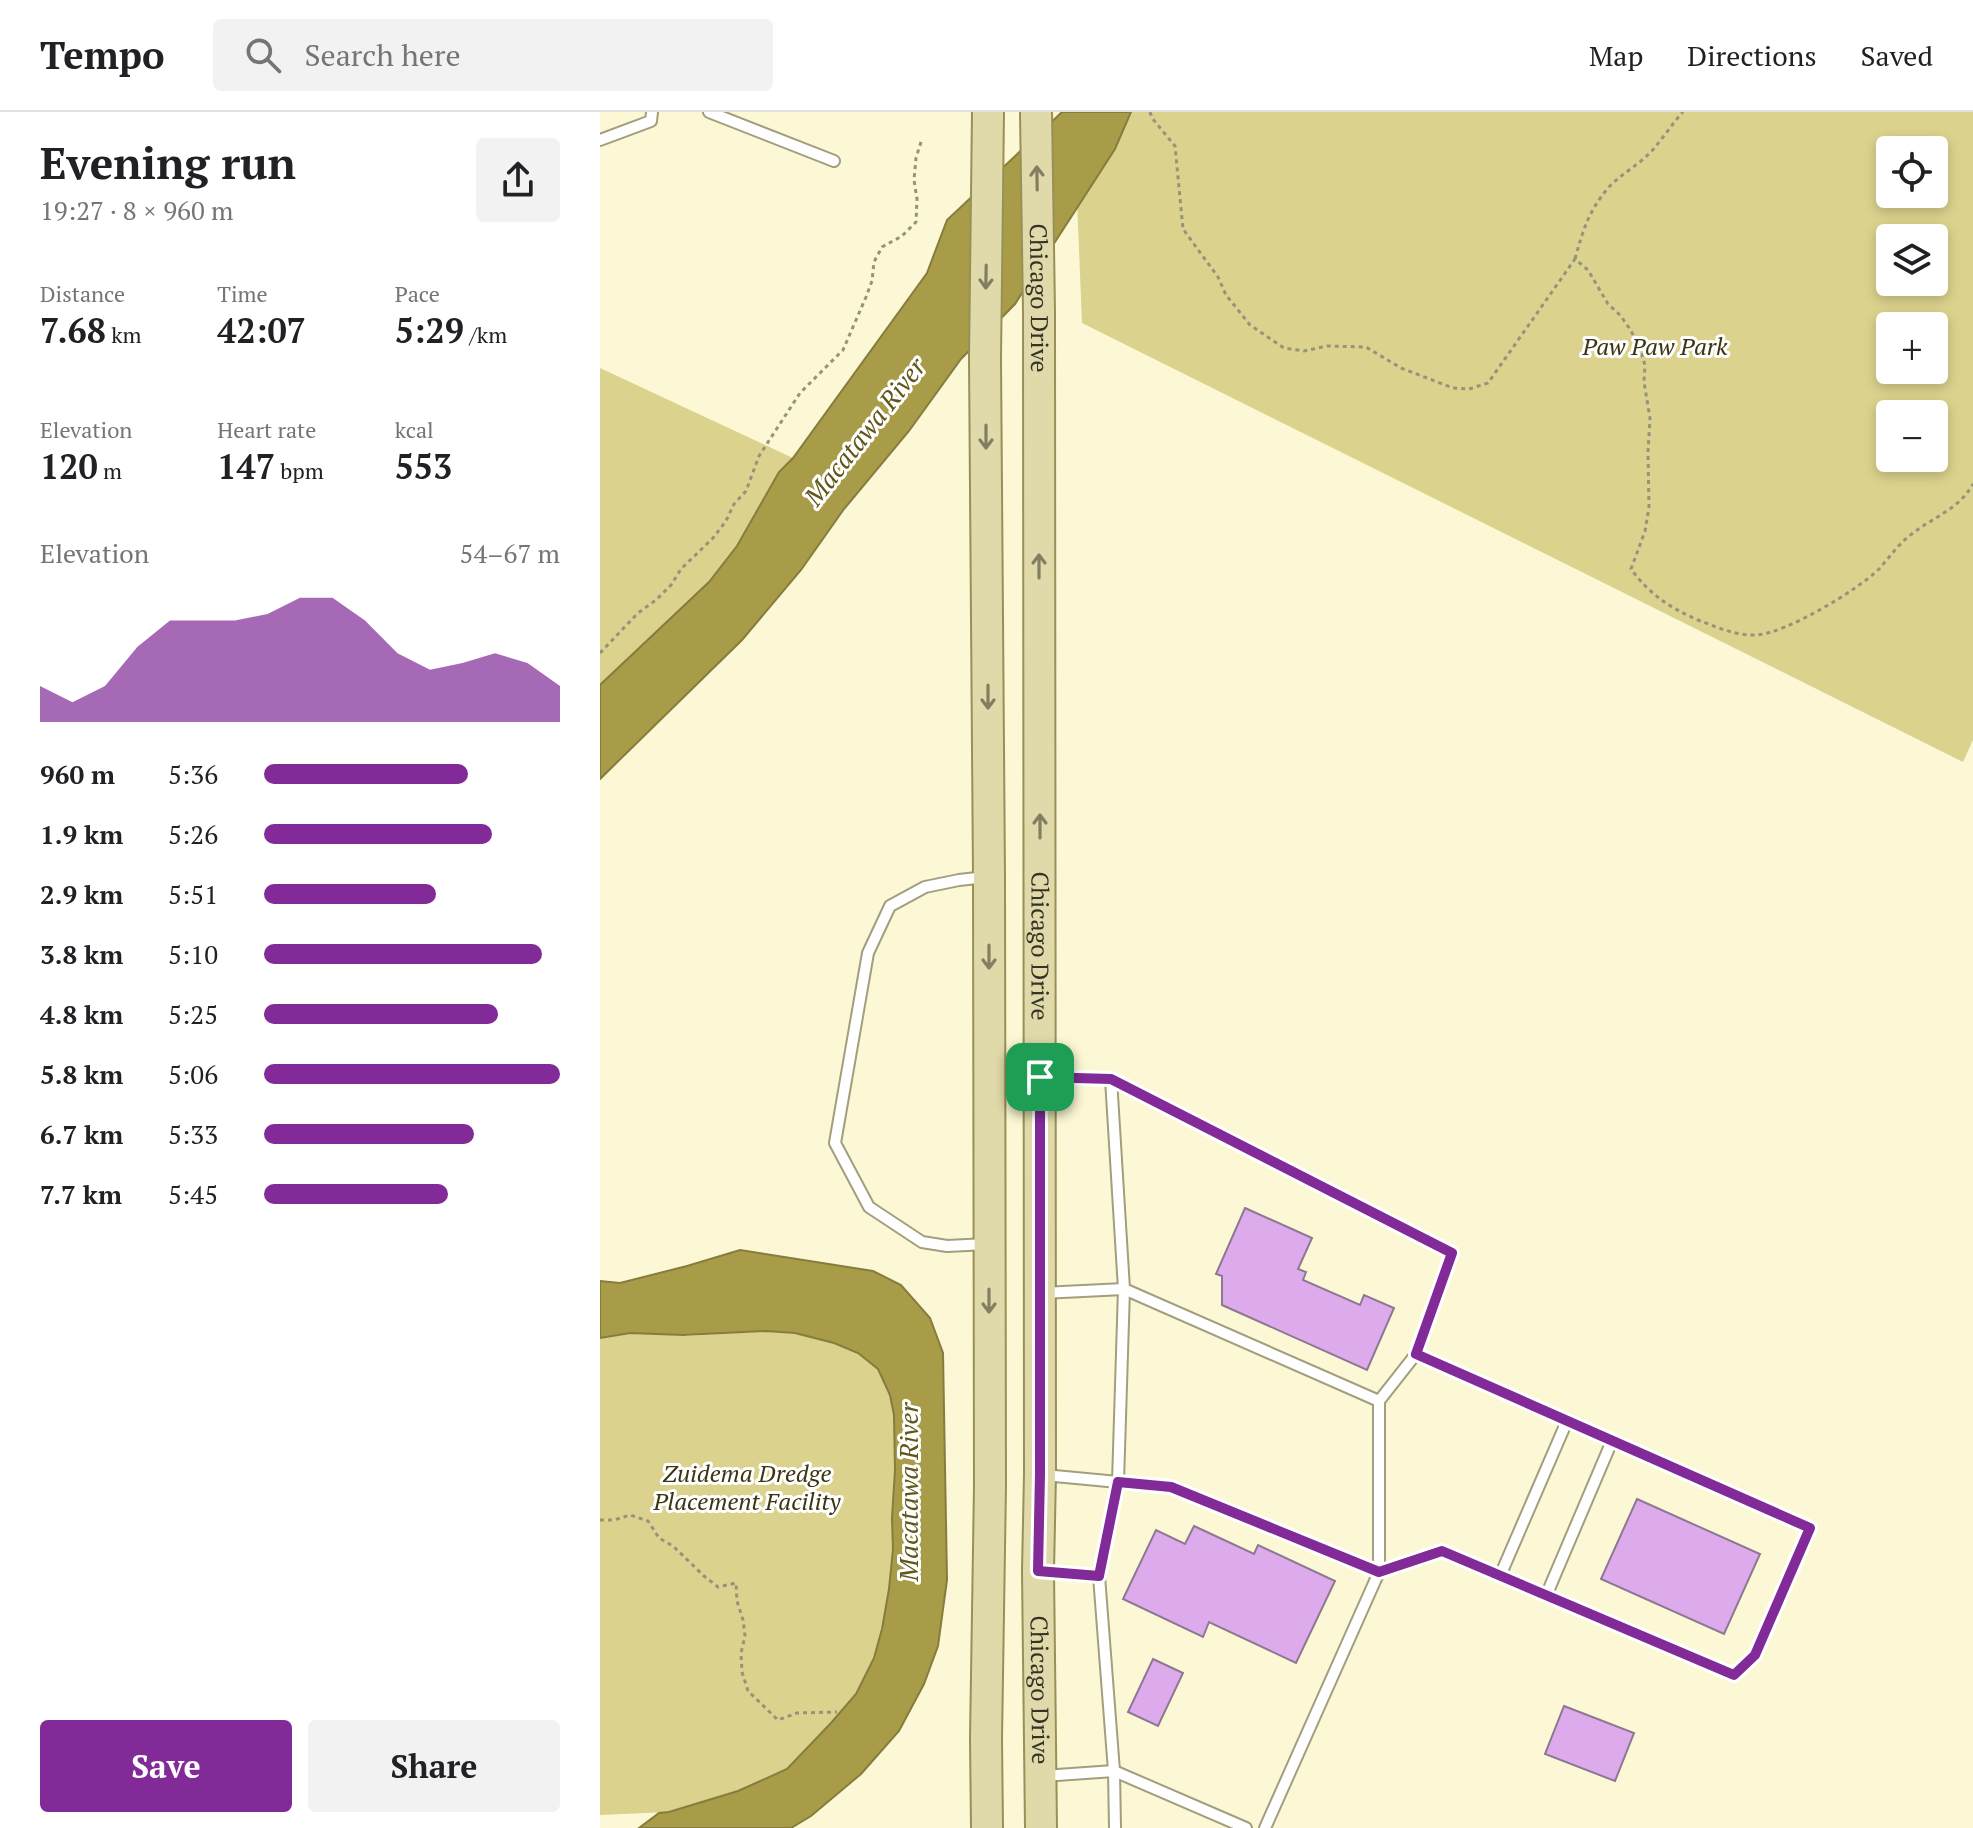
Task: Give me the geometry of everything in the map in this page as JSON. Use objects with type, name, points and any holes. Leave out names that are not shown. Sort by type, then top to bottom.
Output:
[{"type":"main road","name":"Chicago Drive","points":[[987,1828],[990,1486],[985,359],[988,112]]},
{"type":"main road","name":"Chicago Drive","points":[[1036,117],[1039,312],[1038,1571],[1041,1828]]},
{"type":"main road","points":[[989,1031],[1012,1033],[1040,1043]]},
{"type":"main road","points":[[986,1739],[1002,1749],[1002,1828]]},
{"type":"lane","points":[[600,140],[651,121],[652,112]]},
{"type":"lane","points":[[709,112],[834,161]]},
{"type":"lane","points":[[989,877],[925,887],[890,906],[868,953],[835,1143],[869,1207],[922,1242],[947,1246],[989,1244]]},
{"type":"lane","points":[[1040,1077],[1111,1079],[1452,1253],[1416,1354],[1379,1401],[1379,1572],[1265,1828]]},
{"type":"lane","points":[[1111,1079],[1124,1289],[1118,1482],[1099,1576],[1114,1771],[1115,1828]]},
{"type":"lane","points":[[1040,1293],[1124,1289],[1379,1401]]},
{"type":"lane","points":[[1040,1474],[1171,1487],[1379,1572],[1442,1551],[1734,1675],[1755,1655],[1810,1528],[1416,1354]]},
{"type":"lane","points":[[1500,1576],[1567,1421]]},
{"type":"lane","points":[[1546,1596],[1612,1441]]},
{"type":"lane","points":[[1038,1571],[1099,1576]]},
{"type":"lane","points":[[1041,1776],[1114,1771],[1246,1828]]},
{"type":"path","points":[[1150,112],[1175,146],[1183,229],[1206,258],[1226,295],[1250,325],[1284,348],[1304,351],[1327,346],[1366,347],[1401,368],[1453,388],[1469,389],[1488,383],[1575,259],[1589,214],[1610,186],[1642,161],[1683,112]]},
{"type":"path","points":[[600,653],[638,613],[671,585],[681,569],[713,538],[746,491],[759,456],[800,393],[843,350],[866,297],[874,262],[882,247],[902,236],[916,222],[914,180],[921,142]]},
{"type":"path","points":[[1575,259],[1588,270],[1603,296],[1630,329],[1645,365],[1644,382],[1650,418],[1649,507],[1645,531],[1631,569],[1651,594],[1686,615],[1738,634],[1757,635],[1776,631],[1848,592],[1877,570],[1921,526],[1958,504],[1973,484]]},
{"type":"path","points":[[600,1520],[630,1515],[648,1521],[659,1538],[673,1546],[718,1587],[736,1583],[745,1636],[741,1653],[742,1672],[748,1691],[778,1720],[797,1713],[837,1712]]},
{"type":"green space","name":"Paw Paw Park","points":[[1093,112],[1973,112],[1973,740],[1963,762],[1082,323],[1075,150]]},
{"type":"green space","points":[[600,368],[793,458],[779,473],[737,546],[709,582],[600,685]]},
{"type":"green space","name":"Zuidema Dredge Placement Facility","points":[[766,1331],[795,1333],[858,1353],[878,1369],[891,1395],[895,1470],[893,1549],[889,1590],[874,1658],[855,1694],[787,1769],[738,1791],[669,1812],[600,1815],[600,1338],[630,1333],[688,1336]]},
{"type":"water","name":"Macatawa River","points":[[1062,112],[1131,112],[1115,149],[1015,304],[961,359],[909,431],[844,509],[801,570],[742,640],[600,779],[600,685],[709,582],[737,546],[779,472],[793,458],[927,273],[947,220]]},
{"type":"water","name":"Macatawa River","points":[[740,1250],[873,1271],[901,1285],[930,1318],[943,1353],[947,1580],[938,1646],[924,1684],[899,1731],[861,1774],[811,1816],[791,1828],[639,1828],[659,1813],[738,1791],[787,1769],[856,1694],[874,1658],[889,1589],[893,1549],[894,1415],[890,1395],[878,1369],[858,1353],[795,1333],[630,1333],[600,1338],[600,1281],[620,1283]]},
{"type":"building","points":[[1245,1208],[1312,1238],[1298,1269],[1306,1272],[1303,1280],[1360,1305],[1364,1295],[1394,1308],[1367,1370],[1222,1305],[1222,1276],[1216,1274]]},
{"type":"building","points":[[1637,1499],[1760,1554],[1724,1634],[1601,1579]]},
{"type":"building","points":[[1194,1526],[1254,1554],[1258,1545],[1335,1581],[1296,1663],[1209,1622],[1203,1637],[1123,1599],[1156,1530],[1185,1544]]},
{"type":"building","points":[[1153,1659],[1183,1673],[1158,1726],[1128,1712]]},
{"type":"building","points":[[1564,1706],[1634,1733],[1615,1781],[1545,1754]]},
{"type":"route","points":[[1040,1077],[1111,1079],[1452,1253],[1416,1354],[1810,1528],[1755,1655],[1734,1675],[1442,1551],[1379,1572],[1171,1487],[1118,1482],[1099,1576],[1038,1571],[1040,1077]]}]
